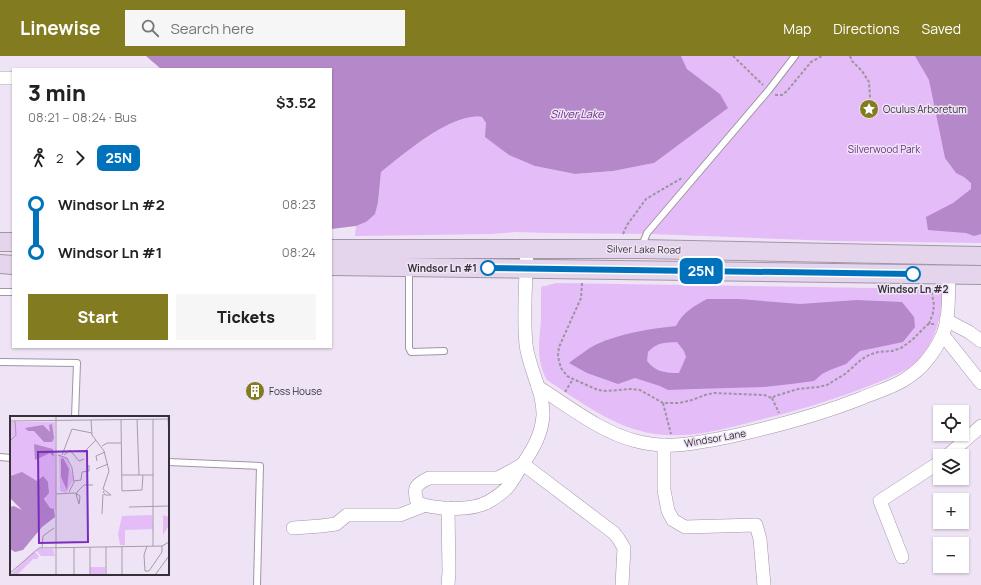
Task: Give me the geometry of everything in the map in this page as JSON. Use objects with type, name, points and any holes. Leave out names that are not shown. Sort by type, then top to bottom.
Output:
[{"type":"main road","points":[[0,242],[12,242]]},
{"type":"main road","name":"Silver Lake Road","points":[[332,249],[641,249],[981,256]]},
{"type":"main road","points":[[0,264],[12,265]]},
{"type":"main road","points":[[332,266],[981,274]]},
{"type":"street","points":[[0,78],[12,78]]},
{"type":"street","points":[[293,528],[336,524],[347,515],[400,515],[423,506],[448,508],[475,507],[488,502],[506,489],[532,452],[541,428],[543,414],[542,400],[526,346],[525,322],[527,248]]},
{"type":"street","name":"Windsor Lane","points":[[538,387],[595,424],[615,434],[635,441],[668,445],[693,444],[754,432],[846,404],[904,380],[917,370],[936,348],[945,327],[948,304],[949,274]]},
{"type":"street","points":[[945,327],[969,332],[981,341]]},
{"type":"street","points":[[945,327],[981,383]]},
{"type":"street","points":[[955,449],[981,426]]},
{"type":"street","points":[[668,445],[664,490],[668,511],[673,520],[685,527],[756,525],[760,539],[764,585]]},
{"type":"street","points":[[423,506],[417,502],[415,488],[420,482],[429,478],[498,478],[523,464]]},
{"type":"street","points":[[523,464],[614,533],[624,548],[622,585]]},
{"type":"street","points":[[902,557],[880,501],[933,467]]},
{"type":"street","points":[[448,508],[448,585]]},
{"type":"lane","points":[[641,249],[646,233],[768,91],[795,56]]},
{"type":"lane","points":[[409,267],[409,348],[411,352],[444,351]]},
{"type":"lane","points":[[0,292],[12,292]]},
{"type":"lane","points":[[0,362],[77,363],[75,416]]},
{"type":"lane","points":[[0,457],[10,458]]},
{"type":"lane","points":[[169,462],[260,466],[257,585]]},
{"type":"path","points":[[733,56],[768,91],[775,95],[782,95],[787,91],[811,62],[822,56]]},
{"type":"path","points":[[850,56],[852,61],[862,71],[869,82],[872,109]]},
{"type":"path","points":[[622,234],[646,199],[682,178]]},
{"type":"path","points":[[582,282],[581,298],[559,347],[558,355],[561,368],[567,376],[598,390],[640,390],[663,403],[679,403],[714,393],[764,395],[772,398],[784,423]]},
{"type":"path","points":[[772,398],[798,389],[827,385],[845,374],[862,359],[869,355],[878,352],[892,352],[901,348],[929,324],[934,305],[931,287]]},
{"type":"path","points":[[929,324],[945,327]]},
{"type":"path","points":[[663,403],[671,430],[668,445]]},
{"type":"green space","name":"Silverwood Park","points":[[681,56],[981,56],[981,243],[833,241],[651,234],[516,232],[492,234],[355,236],[356,226],[366,222],[378,202],[381,172],[415,145],[443,127],[470,117],[482,117],[486,123],[535,166],[575,174],[613,171],[654,163],[720,94],[687,69]]},
{"type":"green space","points":[[556,283],[942,289],[942,300],[939,321],[931,342],[910,367],[900,373],[840,397],[786,413],[733,427],[707,432],[668,435],[640,431],[612,420],[585,405],[547,380],[541,366],[539,351],[541,289],[542,286]]},
{"type":"water","name":"Silver Lake","points":[[146,56],[681,56],[687,69],[720,94],[728,108],[654,163],[613,171],[575,174],[535,166],[509,155],[485,137],[486,123],[482,117],[470,117],[443,127],[415,145],[381,172],[378,202],[375,214],[366,222],[356,226],[332,229],[332,68],[160,68]]},
{"type":"water","points":[[915,56],[981,56],[981,234],[974,236],[966,233],[928,230],[926,217],[953,203],[971,189],[971,183],[956,173],[945,158],[929,80]]},
{"type":"water","points":[[707,299],[739,299],[800,304],[857,300],[902,302],[914,317],[915,327],[903,342],[860,351],[846,364],[822,374],[814,381],[764,387],[668,390],[635,378],[618,384],[587,373],[569,363],[595,345],[615,337],[645,330],[676,326],[686,313]],"holes":[[[677,342],[684,351],[686,357],[679,373],[669,373],[657,370],[647,361],[648,352],[655,346],[661,344]]]},
{"type":"bus line","name":"25N","points":[[488,268],[913,274]]},
{"type":"place","name":"Oculus Arboretum","points":[[869,109]]},
{"type":"place","name":"Windsor Ln #1","points":[[488,268]]},
{"type":"place","name":"Windsor Ln #2","points":[[913,274]]},
{"type":"place","name":"Foss House","points":[[255,391]]}]
